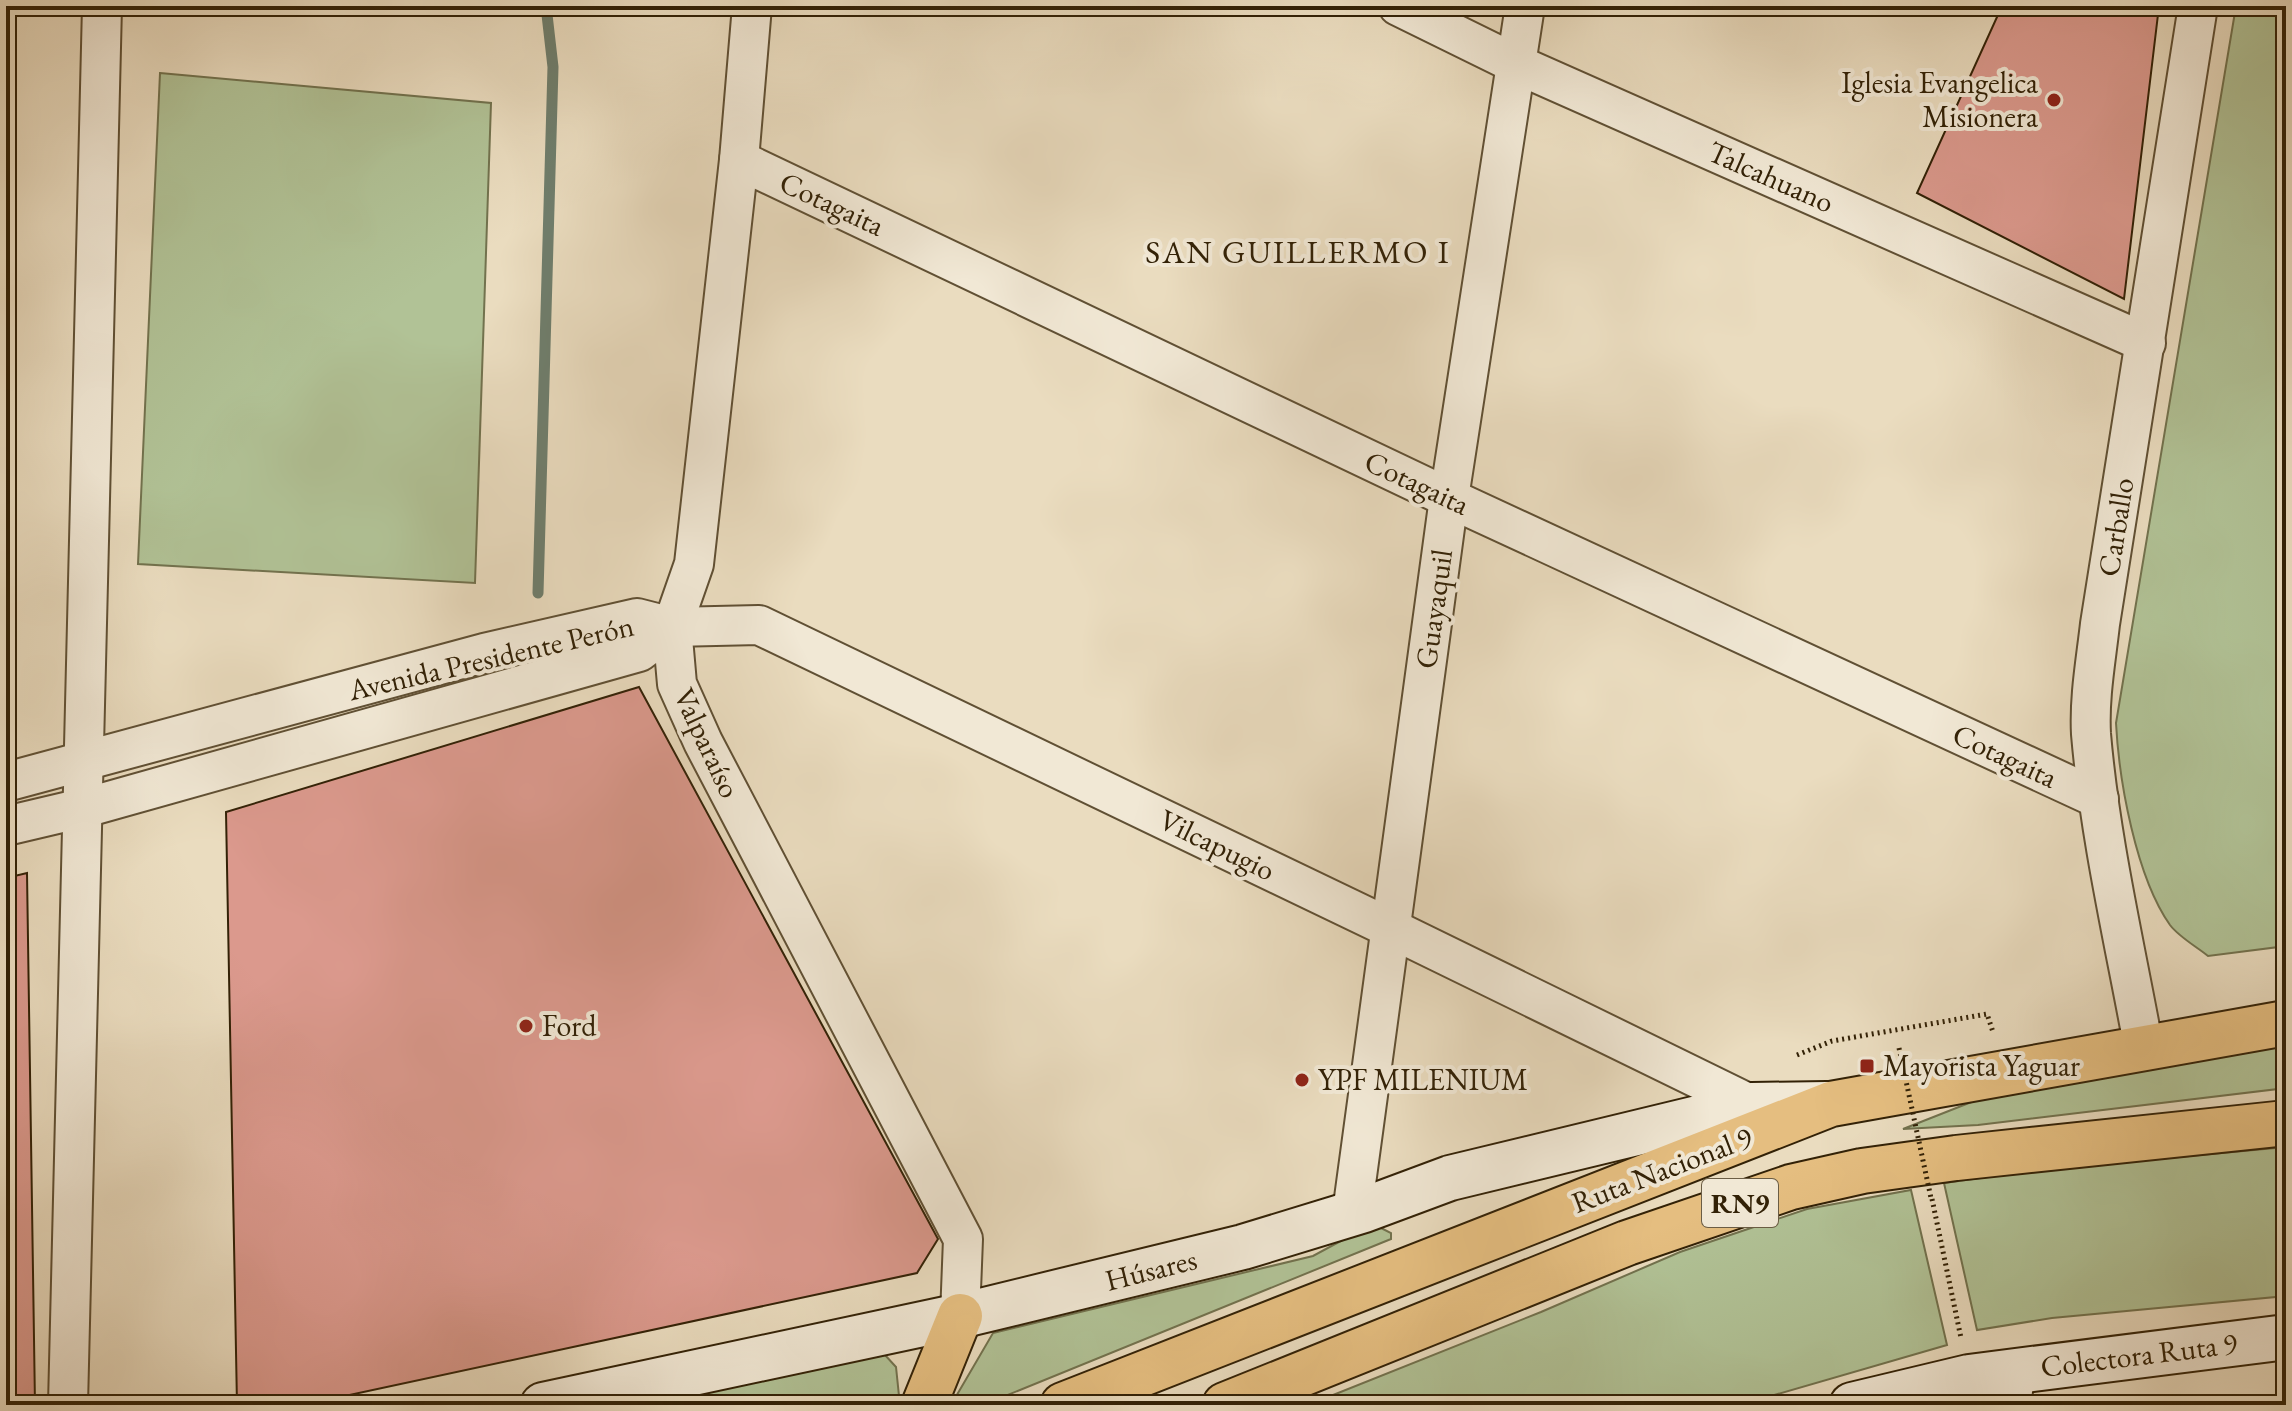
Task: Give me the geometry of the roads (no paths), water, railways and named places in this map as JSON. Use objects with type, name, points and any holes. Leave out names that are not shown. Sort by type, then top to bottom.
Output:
[{"type":"highway","name":"Ruta Nacional 9","points":[[1063,1405],[1831,1104],[2286,1023]]},
{"type":"highway","name":"Ruta Nacional 9","points":[[1225,1405],[1627,1243],[1791,1187],[1862,1171],[1956,1158],[2286,1123]]},
{"type":"highway","points":[[924,1405],[960,1316]]},
{"type":"street","points":[[68,1405],[102,6]]},
{"type":"street","name":"Valparaíso","points":[[752,6],[739,160],[694,564],[672,627],[677,684],[703,742],[963,1239],[960,1316]]},
{"type":"street","name":"Talcahuano","points":[[1398,6],[1516,64],[2146,343]]},
{"type":"street","name":"Guayaquil","points":[[1352,1213],[1449,498],[1525,6]]},
{"type":"street","name":"Carballo","points":[[2144,1049],[2099,799],[2091,734],[2094,673],[2198,6]]},
{"type":"street","name":"Cotagaita","points":[[739,160],[1449,498],[2099,799]]},
{"type":"street","name":"Avenida Presidente Perón","points":[[6,782],[484,653],[637,618],[672,627]]},
{"type":"street","name":"Vilcapugio","points":[[672,627],[759,625],[1752,1105]]},
{"type":"street","name":"Avenida Presidente Perón","points":[[6,826],[83,808],[639,652],[672,627]]},
{"type":"street","name":"Húsares","points":[[543,1405],[960,1316],[1243,1247],[1450,1178],[1752,1105],[1831,1104]]},
{"type":"street","name":"Colectora Ruta 9","points":[[1852,1405],[1932,1384],[2013,1387],[2286,1337]]},
{"type":"waterway","points":[[538,593],[553,67],[546,6]]},
{"type":"place","name":"Iglesia Evangelica Misionera","points":[[2054,100]]},
{"type":"place","name":"Ford","points":[[526,1026]]},
{"type":"place","name":"Mayorista Yaguar","points":[[1867,1066]]},
{"type":"place","name":"YPF MILENIUM","points":[[1302,1080]]},
{"type":"district","name":"SAN GUILLERMO I","points":[[1298,252]]}]
